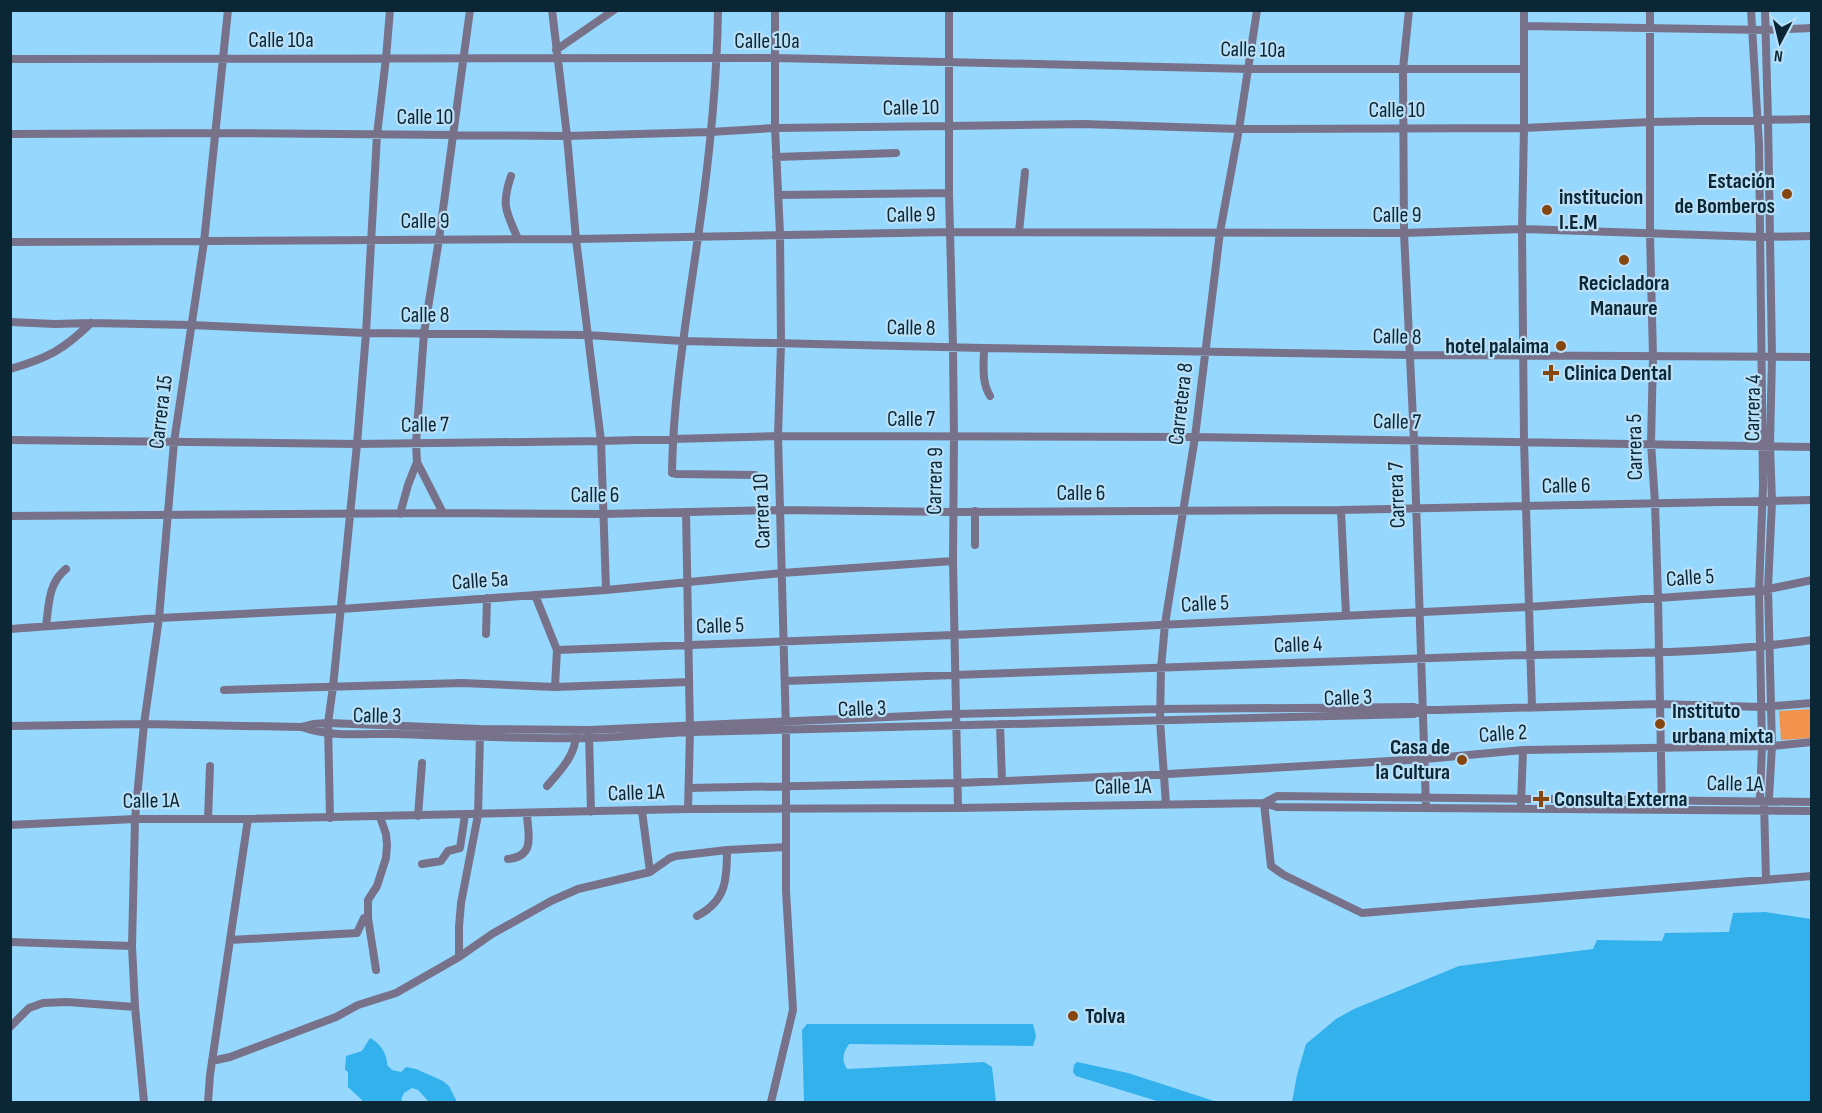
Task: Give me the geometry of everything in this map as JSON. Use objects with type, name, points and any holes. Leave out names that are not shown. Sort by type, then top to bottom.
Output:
[{"type":"street","name":"Carrera 15","points":[[144,1102],[132,946],[135,819],[144,724],[159,618],[174,442],[204,242],[228,10]]},
{"type":"street","points":[[330,818],[328,723],[357,444],[366,333],[377,135],[390,10]]},
{"type":"street","points":[[443,513],[417,462],[416,443],[424,333],[470,10]]},
{"type":"street","points":[[552,10],[576,239],[601,441],[606,590]]},
{"type":"street","points":[[556,50],[614,10]]},
{"type":"street","points":[[718,10],[717,59],[710,132],[698,236],[682,341],[672,439],[673,474],[755,475]]},
{"type":"street","name":"Carrera 10","points":[[771,1102],[793,1010],[786,891],[786,726],[778,436],[781,343],[780,234],[775,128],[775,10]]},
{"type":"street","name":"Carrera 9","points":[[949,10],[949,193],[954,437],[952,561],[958,808]]},
{"type":"street","name":"Carretera 8","points":[[1166,804],[1160,721],[1165,624],[1195,437],[1220,232],[1249,69],[1257,10]]},
{"type":"street","name":"Carrera 7","points":[[1409,10],[1403,69],[1404,233],[1414,440],[1426,808]]},
{"type":"street","points":[[1524,10],[1522,229],[1524,441],[1532,707]]},
{"type":"street","name":"Carrera 5","points":[[1650,10],[1650,234],[1653,357],[1651,443],[1658,598],[1662,806]]},
{"type":"street","name":"Carrera 4","points":[[1751,10],[1758,119],[1762,356],[1766,445],[1772,502],[1768,588],[1772,746],[1769,798],[1764,807]]},
{"type":"street","name":"Carrera 4","points":[[1765,10],[1772,356],[1762,502],[1759,591],[1762,746],[1760,798],[1764,807],[1766,879]]},
{"type":"street","points":[[1524,26],[1752,30],[1812,28]]},
{"type":"street","name":"Calle 10a","points":[[10,59],[775,58],[1249,69],[1523,69]]},
{"type":"street","name":"Calle 10","points":[[10,134],[567,136],[775,128],[1083,124],[1239,129],[1524,128],[1650,122],[1812,119]]},
{"type":"street","points":[[776,157],[896,153]]},
{"type":"street","points":[[1019,232],[1025,172]]},
{"type":"street","points":[[512,176],[507,189],[505,205],[518,239]]},
{"type":"street","points":[[778,195],[949,193]]},
{"type":"street","name":"Calle 9","points":[[10,242],[576,239],[950,232],[1404,233],[1522,229],[1760,237],[1812,236]]},
{"type":"street","name":"Calle 8","points":[[10,322],[190,325],[366,333],[587,335],[682,341],[984,348],[1410,355],[1812,357]]},
{"type":"street","points":[[10,369],[55,353],[91,323]]},
{"type":"street","points":[[984,348],[983,376],[990,396]]},
{"type":"street","name":"Calle 7","points":[[10,440],[357,444],[778,436],[1195,437],[1812,447]]},
{"type":"street","points":[[400,514],[417,462]]},
{"type":"street","name":"Calle 6","points":[[10,516],[604,514],[780,510],[953,512],[1341,510],[1812,500]]},
{"type":"street","points":[[1341,510],[1346,615]]},
{"type":"street","points":[[975,511],[975,545]]},
{"type":"street","points":[[686,512],[690,729],[688,809]]},
{"type":"street","name":"Calle 5a","points":[[10,629],[606,590],[782,573],[952,561]]},
{"type":"street","points":[[46,626],[51,591],[57,576],[66,569]]},
{"type":"street","name":"Calle 5","points":[[557,650],[954,635],[1528,607],[1759,591],[1812,580]]},
{"type":"street","points":[[535,595],[557,650],[555,687]]},
{"type":"street","points":[[486,634],[487,598]]},
{"type":"street","name":"Calle 4","points":[[785,681],[1530,654],[1658,653],[1760,647],[1812,640]]},
{"type":"street","points":[[224,690],[462,683],[555,687],[689,682]]},
{"type":"street","name":"Calle 3","points":[[786,726],[956,714],[1160,709],[1414,707],[1423,710],[1659,704],[1761,707],[1812,703]]},
{"type":"street","name":"Calle 3","points":[[302,727],[316,733],[589,734],[786,726],[1160,721],[1414,714],[1423,710]]},
{"type":"street","name":"Calle 3","points":[[10,726],[144,724],[302,727],[328,723],[480,733]]},
{"type":"street","points":[[1000,724],[1002,781]]},
{"type":"street","points":[[459,957],[461,903],[478,815],[480,733]]},
{"type":"street","points":[[547,786],[563,768],[575,746],[576,734]]},
{"type":"street","points":[[589,734],[591,812]]},
{"type":"street","name":"Calle 2","points":[[689,788],[957,783],[1425,759],[1523,750],[1772,746],[1812,742]]},
{"type":"street","points":[[1521,809],[1523,750]]},
{"type":"street","points":[[418,816],[422,763]]},
{"type":"street","points":[[208,819],[210,766]]},
{"type":"street","name":"Calle 1A","points":[[1264,803],[1277,796],[1521,800],[1662,806]]},
{"type":"street","name":"Calle 1A","points":[[1764,807],[1812,802]]},
{"type":"street","points":[[1264,803],[1271,866],[1284,875],[1362,913],[1812,876]]},
{"type":"street","name":"Calle 1A","points":[[10,825],[135,819],[330,818],[688,809],[787,810],[1264,803],[1276,807],[1521,809],[1662,806],[1764,807],[1812,811]]},
{"type":"street","points":[[642,811],[650,872]]},
{"type":"street","points":[[508,859],[518,858],[527,850],[529,844],[527,814]]},
{"type":"street","points":[[422,864],[441,861],[448,851],[460,848],[465,815]]},
{"type":"street","points":[[376,970],[368,918],[368,900],[377,886],[386,858],[386,834],[380,817]]},
{"type":"street","points":[[208,1102],[248,819]]},
{"type":"street","points":[[212,1061],[336,1017],[357,1005],[396,993],[459,957],[492,934],[551,901],[579,889],[650,872],[676,856],[727,850],[786,848]]},
{"type":"street","points":[[697,916],[716,903],[724,888],[727,850]]},
{"type":"street","points":[[230,940],[353,934],[360,931],[364,918],[368,918]]},
{"type":"street","points":[[10,942],[132,946]]},
{"type":"street","points":[[10,1027],[29,1008],[43,1003],[67,1002],[135,1007]]},
{"type":"shaded area","points":[[1811,709],[1811,738],[1781,740],[1779,711]]},
{"type":"water","points":[[1765,912],[1811,919],[1811,1102],[1292,1102],[1306,1044],[1336,1019],[1354,1009],[1459,966],[1593,949],[1597,940],[1662,941],[1665,933],[1729,932],[1733,913]]},
{"type":"water","points":[[807,1024],[1033,1024],[1036,1036],[1033,1046],[849,1044],[844,1053],[843,1059],[847,1069],[984,1062],[992,1067],[996,1102],[804,1102],[802,1030]]},
{"type":"water","points":[[370,1038],[383,1050],[387,1065],[392,1070],[401,1072],[406,1067],[416,1069],[443,1081],[449,1086],[457,1102],[429,1102],[418,1090],[412,1088],[404,1093],[401,1099],[403,1102],[364,1102],[348,1087],[348,1072],[345,1070],[346,1056],[362,1051]]},
{"type":"water","points":[[1077,1062],[1128,1073],[1217,1102],[1160,1102],[1076,1076],[1073,1072]]},
{"type":"place","name":"Estación de Bomberos","points":[[1787,194]]},
{"type":"place","name":"institucion I.E.M","points":[[1547,210]]},
{"type":"place","name":"Recicladora Manaure","points":[[1624,260]]},
{"type":"place","name":"hotel palaima","points":[[1561,346]]},
{"type":"place","name":"Clinica Dental","points":[[1551,373]]},
{"type":"place","name":"Instituto urbana mixta","points":[[1660,724]]},
{"type":"place","name":"Casa de la Cultura","points":[[1462,760]]},
{"type":"place","name":"Consulta Externa","points":[[1541,799]]},
{"type":"place","name":"Tolva","points":[[1073,1016]]}]
